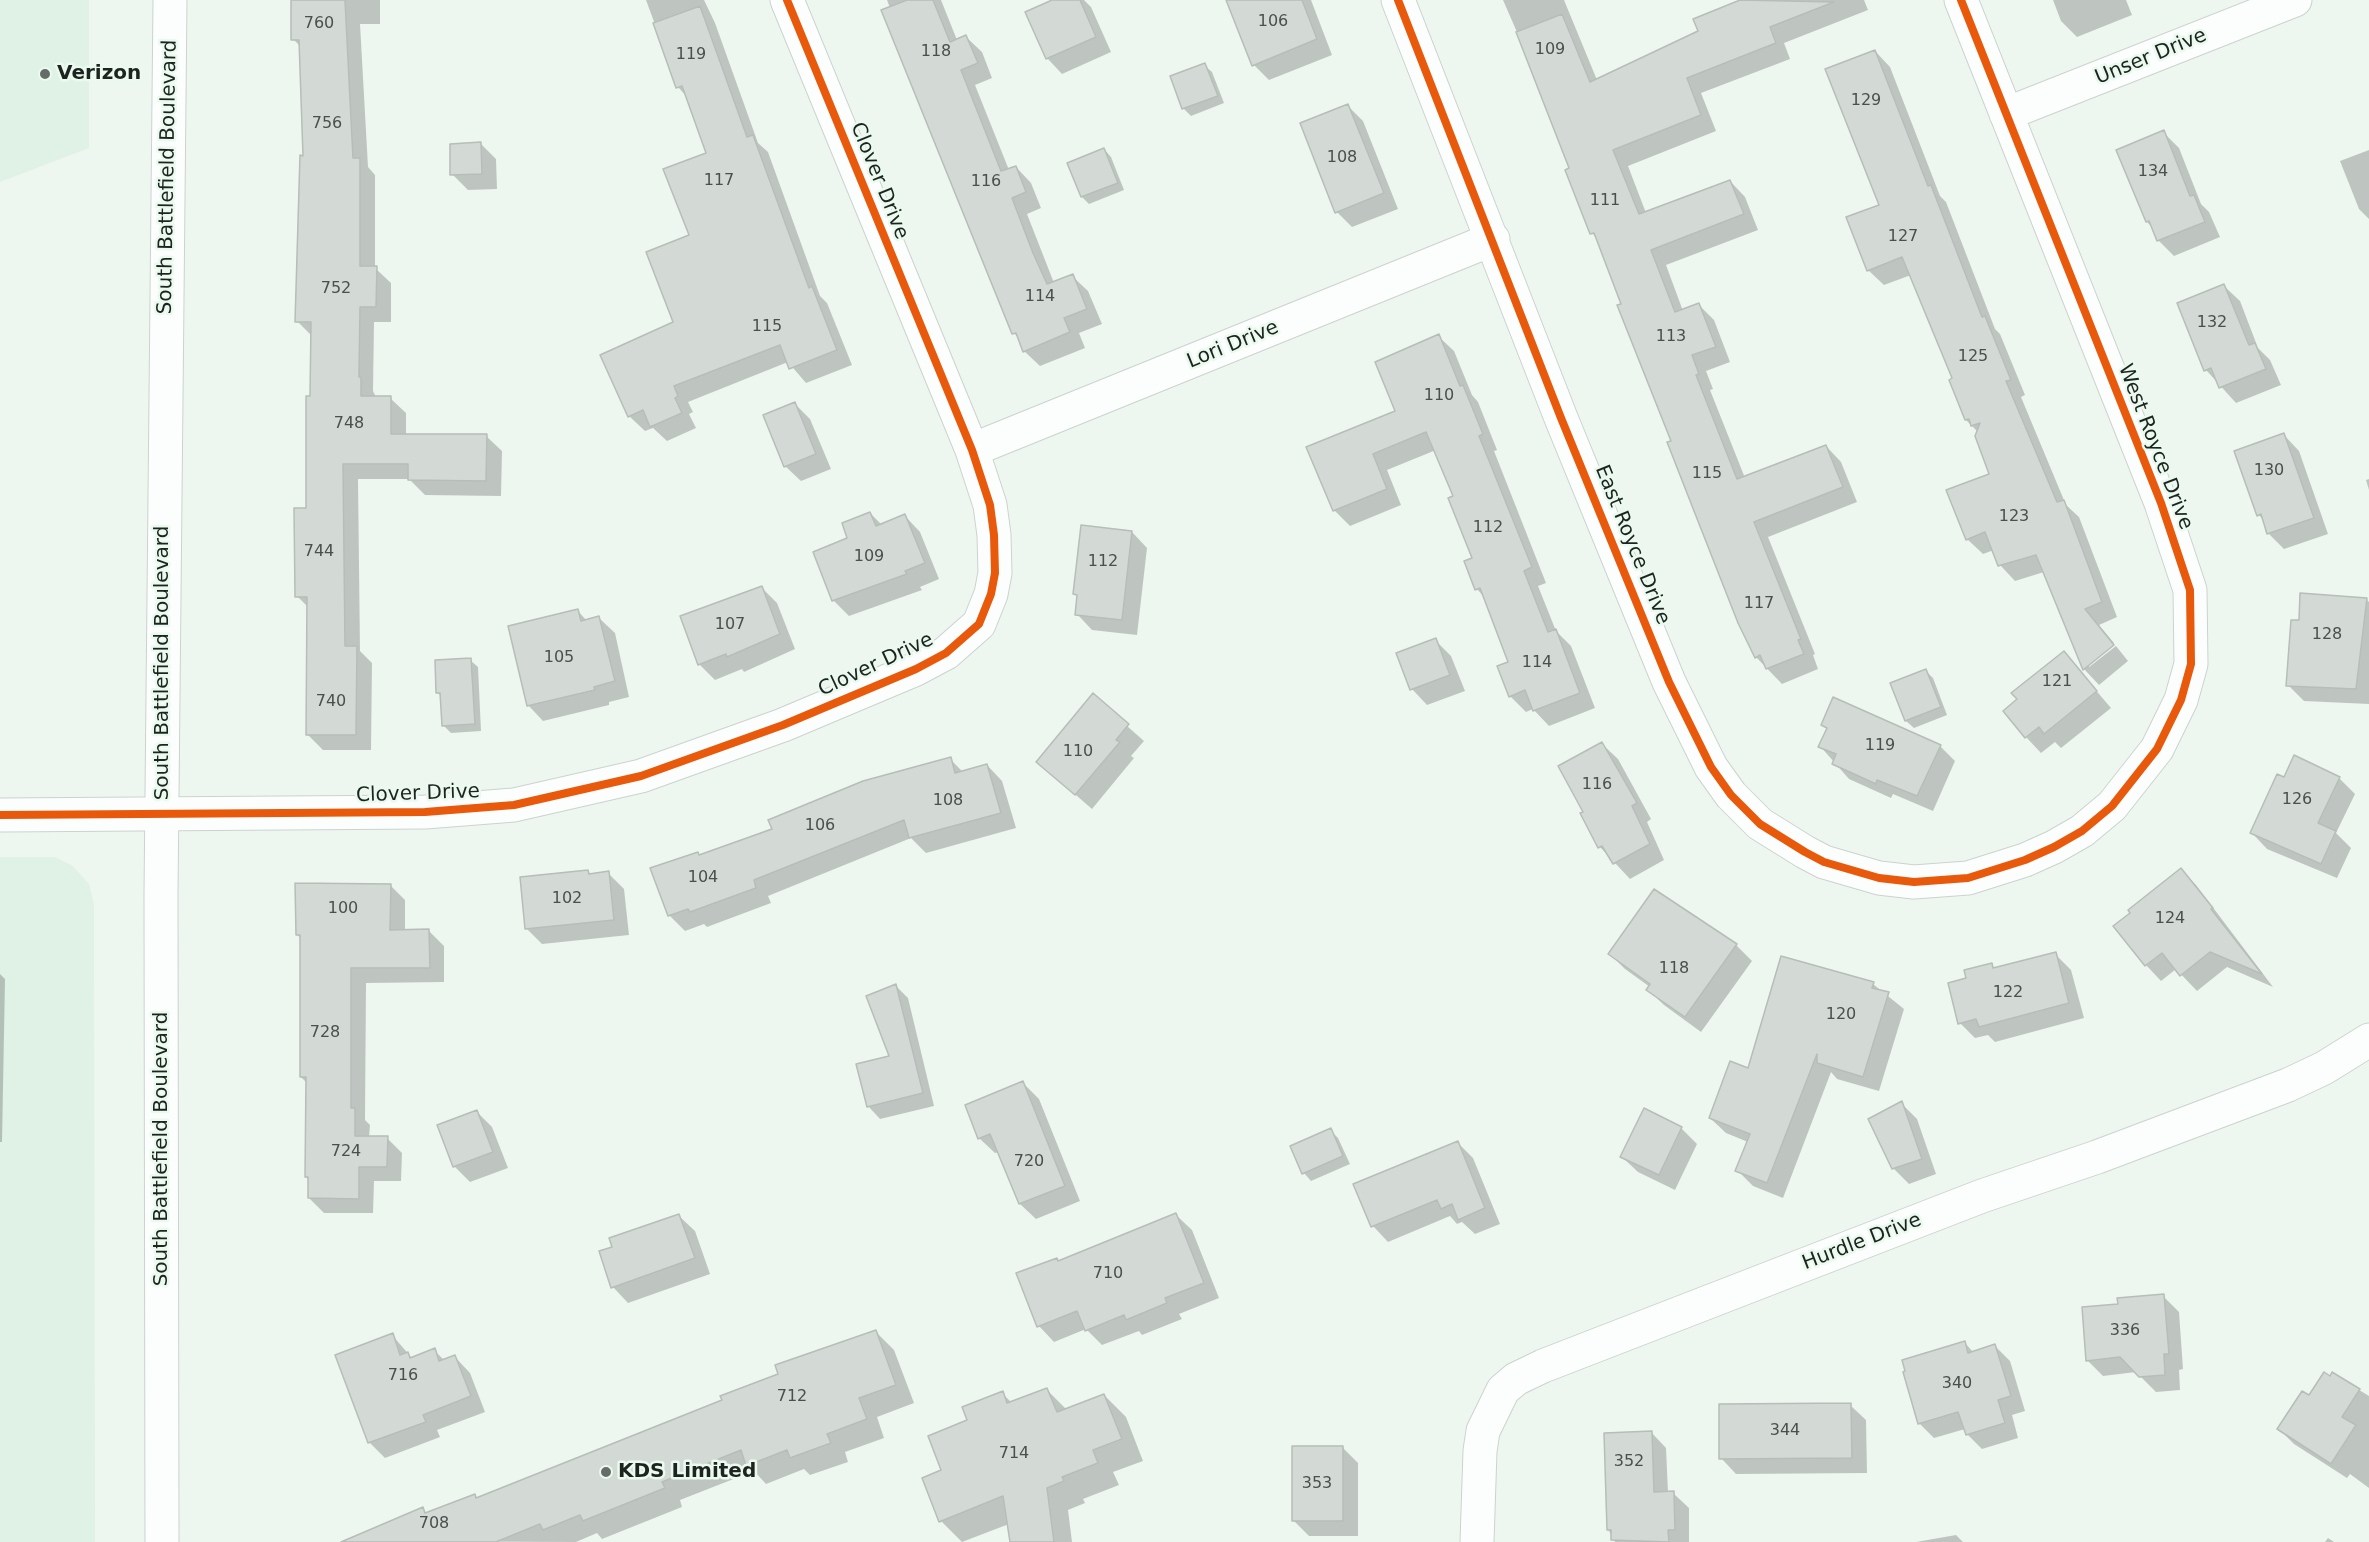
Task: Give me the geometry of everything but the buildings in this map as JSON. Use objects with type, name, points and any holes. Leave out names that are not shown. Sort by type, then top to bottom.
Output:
[{"type":"street","name":"South Battlefield Boulevard","points":[[162,1542],[163,814],[170,0]]},
{"type":"street","name":"Clover Drive","points":[[0,815],[425,813],[514,805],[640,776],[783,725],[916,669],[946,653],[979,624],[991,594],[995,573],[994,535],[990,506],[972,450],[787,0]]},
{"type":"street","name":"East Royce Drive","points":[[1398,0],[1561,418],[1669,682],[1711,767],[1731,795],[1760,824],[1814,857],[1879,878],[1914,882],[1968,878],[2025,860]]},
{"type":"street","name":"West Royce Drive","points":[[1960,0],[2161,503],[2190,590],[2192,610],[2191,664],[2181,700],[2157,749],[2112,806],[2082,831],[2025,860]]},
{"type":"street","name":"Unser Drive","points":[[2006,114],[2295,0]]},
{"type":"street","name":"Lori Drive","points":[[972,450],[1493,239]]},
{"type":"street","name":"Hurdle Drive","points":[[1477,1542],[1480,1451],[1483,1431],[1503,1390],[1516,1378],[1982,1196],[2097,1157],[2288,1085],[2324,1068],[2369,1040]]},
{"type":"shaded area","name":"Verizon","points":[[0,0],[89,0],[89,148],[0,182]]},
{"type":"shaded area","points":[[0,857],[55,857],[73,866],[89,884],[94,904],[95,1542],[0,1542]]},
{"type":"cycle path","points":[[0,815],[425,812],[514,805],[641,776],[783,725],[916,669],[946,653],[979,624],[991,594],[995,573],[990,505],[972,450],[787,0]]},
{"type":"cycle path","points":[[1398,0],[1561,418],[1669,682],[1711,767],[1731,795],[1760,824],[1805,852],[1824,862],[1879,878],[1914,882],[1968,878],[2025,860],[2082,831],[2112,806],[2157,749],[2181,700],[2191,664],[2190,590],[2161,503],[1961,0]]},
{"type":"place","name":"Verizon","points":[[45,74]]},
{"type":"place","name":"KDS Limited","points":[[606,1472]]}]
